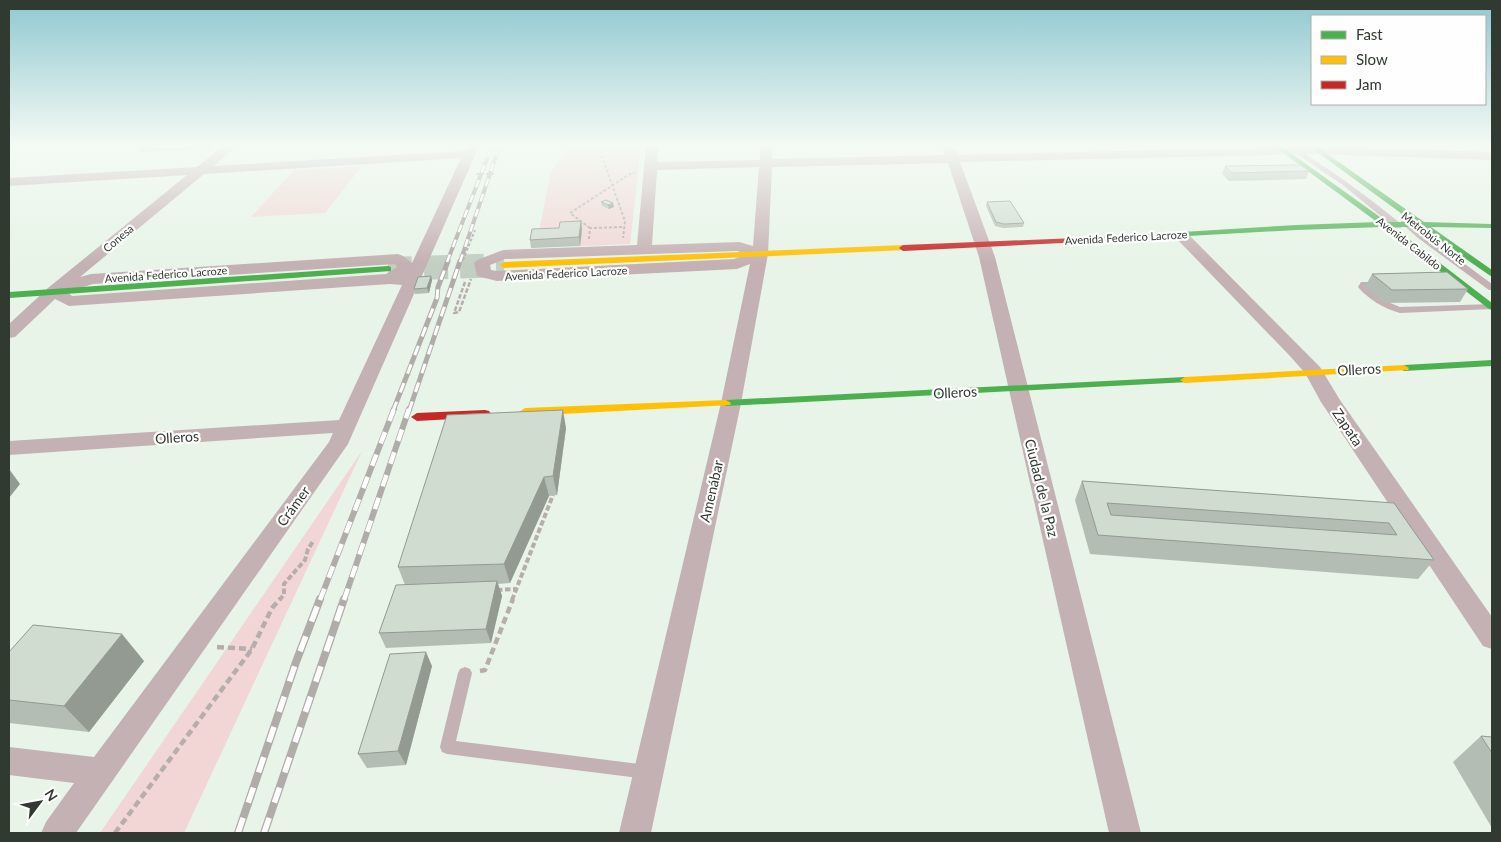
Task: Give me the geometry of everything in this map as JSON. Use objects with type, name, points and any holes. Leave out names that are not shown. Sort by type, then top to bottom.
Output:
[{"type":"main road","name":"Avenida Cabildo","points":[[1345,185],[1395,223],[1458,281],[1492,307]]},
{"type":"main road","name":"Avenida Cabildo","points":[[1357,185],[1420,223],[1492,274]]},
{"type":"main road","name":"Avenida Federico Lacroze","points":[[504,265],[1182,235],[1395,223],[1492,226]]},
{"type":"main road","name":"Avenida Federico Lacroze","points":[[9,295],[54,291]]},
{"type":"main road","name":"Olleros","points":[[515,413],[1018,389],[1492,363]]},
{"type":"main road","points":[[417,418],[495,414]]},
{"type":"street","name":"Conesa","points":[[9,333],[54,291],[183,185]]},
{"type":"street","name":"Crámer","points":[[57,833],[338,444],[455,185]]},
{"type":"street","points":[[644,249],[649,185]]},
{"type":"street","name":"Amenábar","points":[[636,833],[731,403],[760,254],[765,185]]},
{"type":"street","name":"Ciudad de la Paz","points":[[962,185],[982,243],[1126,833]]},
{"type":"street","name":"Zapata","points":[[1182,235],[1295,351],[1313,372],[1331,402],[1492,638]]},
{"type":"street","name":"Avenida Federico Lacroze","points":[[739,246],[760,254],[737,264],[498,276],[483,273],[481,268],[482,262],[485,260],[503,255],[739,246]]},
{"type":"street","name":"Avenida Federico Lacroze","points":[[54,291],[69,300],[389,274],[410,282]]},
{"type":"street","name":"Olleros","points":[[9,448],[346,426]]},
{"type":"street","points":[[9,761],[102,772]]},
{"type":"lane","name":"Metrobús Norte","points":[[1354,185],[1389,208],[1395,223],[1492,297]]},
{"type":"lane","name":"Metrobús Norte","points":[[1395,223],[1492,288]]},
{"type":"lane","points":[[1440,282],[1458,281]]},
{"type":"lane","points":[[1393,283],[1364,284],[1362,287],[1383,305],[1400,310],[1492,307]]},
{"type":"lane","points":[[465,673],[447,746],[648,772]]},
{"type":"path","points":[[612,185],[625,221],[621,250]]},
{"type":"path","points":[[612,185],[570,213],[590,228],[623,226]]},
{"type":"path","points":[[588,251],[590,228]]},
{"type":"path","points":[[462,260],[475,230]]},
{"type":"path","points":[[465,282],[454,313],[458,312],[470,281]]},
{"type":"path","points":[[465,673],[485,670],[553,495]]},
{"type":"path","points":[[115,833],[252,649],[272,608],[284,595],[284,584],[306,560],[308,549],[314,540]]},
{"type":"path","points":[[488,590],[517,589]]},
{"type":"path","points":[[192,645],[252,649]]},
{"type":"shaded area","points":[[280,185],[347,185],[325,213],[251,217]]},
{"type":"shaded area","points":[[548,185],[637,185],[630,244],[580,246],[582,229],[539,231]]},
{"type":"shaded area","points":[[362,451],[184,833],[100,833]]},
{"type":"building","points":[[606,200],[613,203],[608,205],[601,202]]},
{"type":"building","points":[[1010,201],[1024,223],[1004,224],[996,222],[987,202]]},
{"type":"building","points":[[581,221],[579,237],[530,240],[532,229],[559,228],[560,222]]},
{"type":"building","points":[[1447,272],[1468,289],[1392,290],[1372,274]]},
{"type":"building","points":[[431,276],[427,288],[414,289],[418,277]]},
{"type":"building","points":[[563,410],[553,476],[544,477],[504,564],[398,567],[447,415]]},
{"type":"building","points":[[1082,481],[1394,503],[1434,560],[1098,535]],"holes":[[[1107,503],[1389,523],[1397,535],[1111,515]]]},
{"type":"building","points":[[497,581],[486,629],[379,633],[396,585]]},
{"type":"building","points":[[33,625],[122,634],[64,706],[9,700],[9,652]]},
{"type":"building","points":[[426,652],[398,751],[358,754],[390,654]]},
{"type":"building","points":[[1481,736],[1492,737],[1492,753]]},
{"type":"tunnel","points":[[388,269],[504,265]]},
{"type":"railway","points":[[447,262],[477,185]]},
{"type":"railway","points":[[460,262],[486,185]]},
{"type":"railway","points":[[393,411],[437,298],[438,287],[448,261]]},
{"type":"railway","points":[[409,411],[460,261]]},
{"type":"railway","points":[[320,600],[394,409]]},
{"type":"railway","points":[[344,600],[409,409]]},
{"type":"railway","points":[[238,833],[296,662],[320,599]]},
{"type":"railway","points":[[264,833],[344,599]]},
{"type":"traffic: fast","points":[[1332,185],[1492,307]]},
{"type":"traffic: fast","points":[[1367,185],[1492,274]]},
{"type":"traffic: fast","points":[[1100,239],[1345,225],[1443,224],[1492,226]]},
{"type":"traffic: fast","points":[[9,295],[388,269]]},
{"type":"traffic: fast","points":[[1404,368],[1492,363]]},
{"type":"traffic: fast","points":[[726,403],[1185,380]]},
{"type":"traffic: slow","points":[[504,265],[903,248]]},
{"type":"traffic: slow","points":[[1185,380],[1404,368]]},
{"type":"traffic: slow","points":[[525,412],[726,403]]},
{"type":"traffic: jam","points":[[903,248],[1100,239]]},
{"type":"traffic: jam","points":[[417,417],[485,414]]}]
